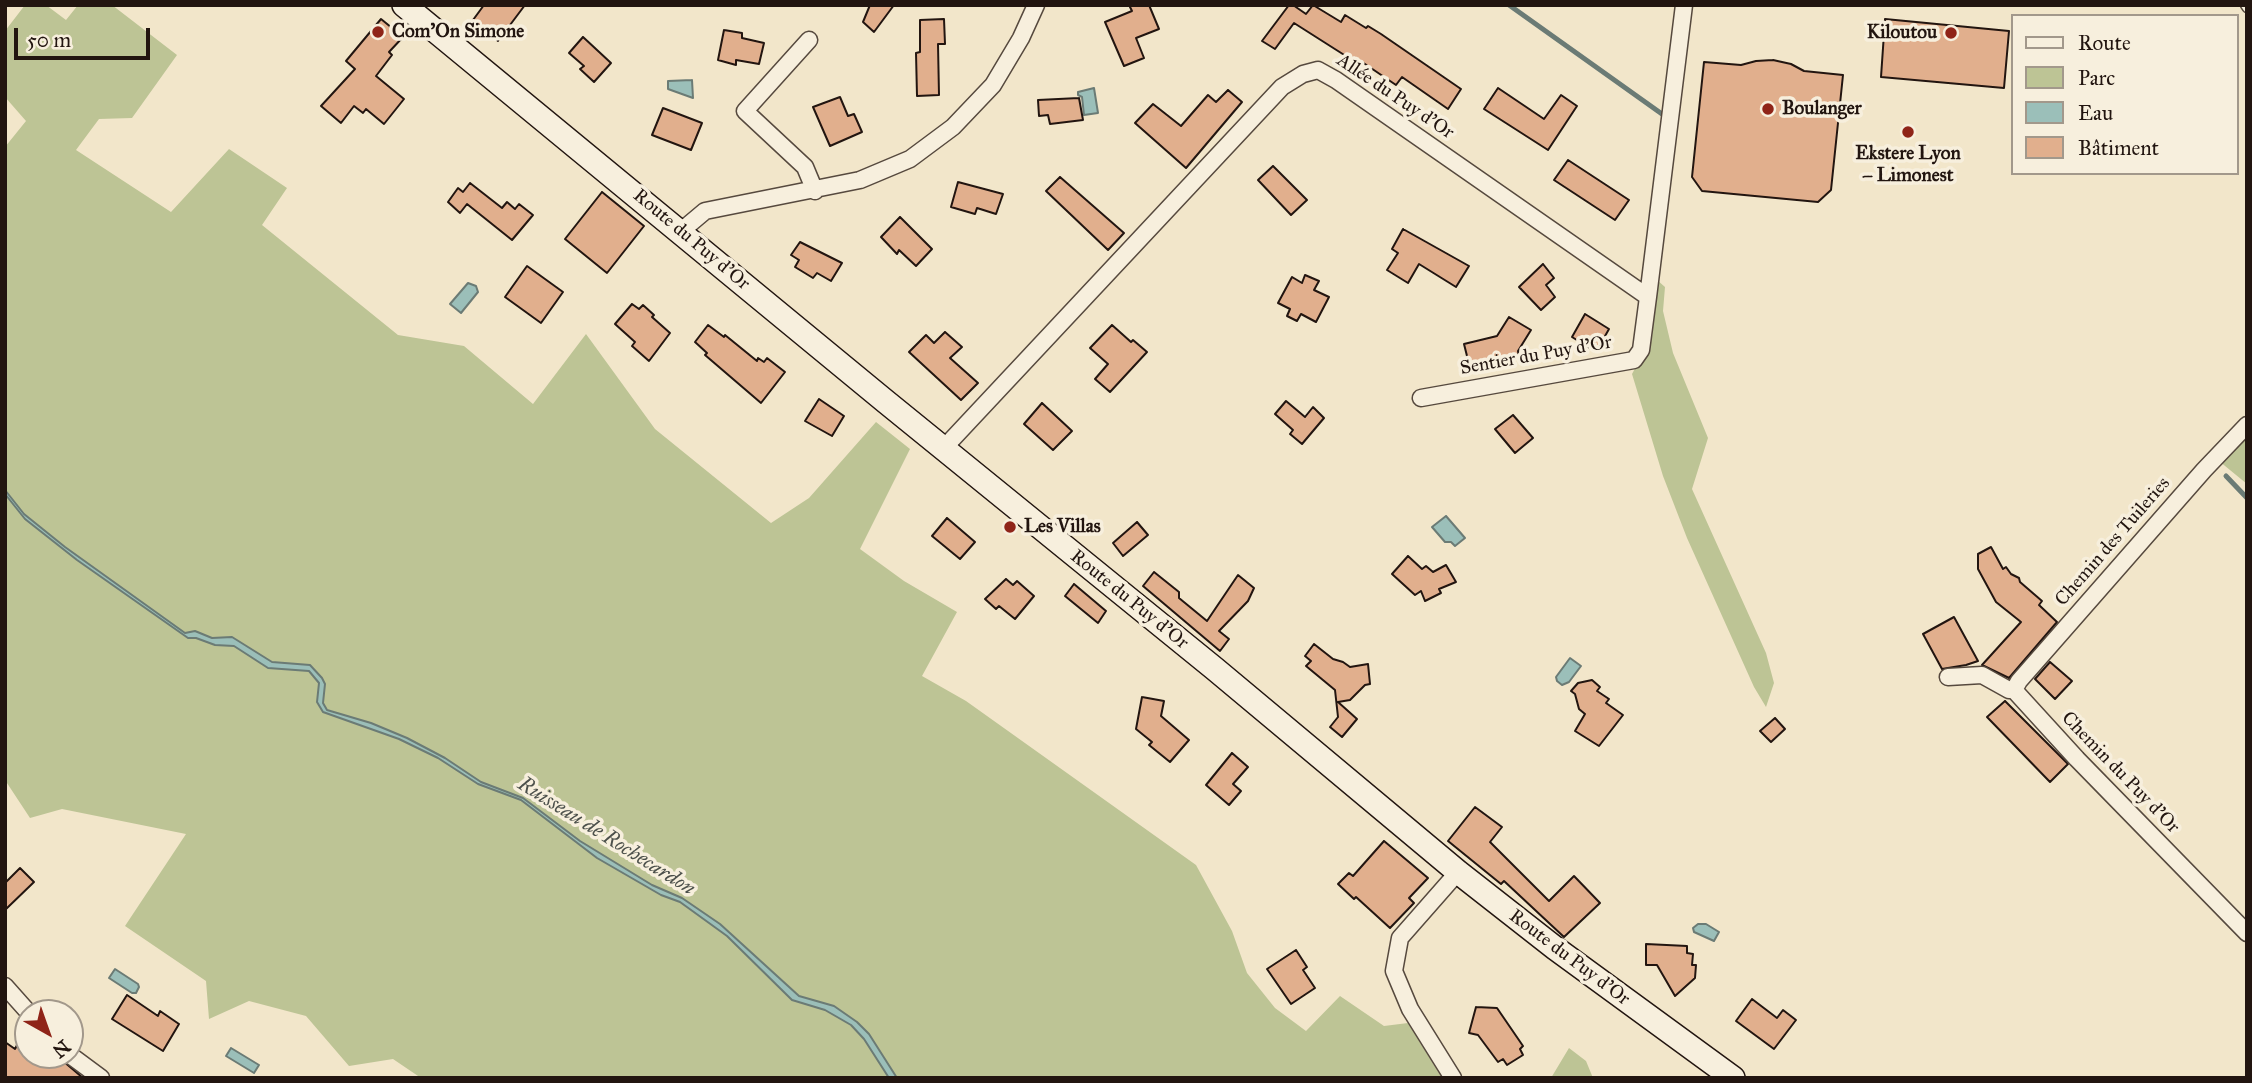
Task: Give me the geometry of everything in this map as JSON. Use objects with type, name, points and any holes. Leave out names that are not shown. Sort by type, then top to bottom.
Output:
[{"type":"main road","name":"Route du Puy d'Or","points":[[404,5],[1215,669],[1458,872],[1555,948],[1733,1078]]},
{"type":"street","points":[[680,232],[705,211],[860,180],[910,159],[953,127],[993,85],[1021,38],[1036,5]]},
{"type":"street","points":[[1648,297],[1684,5]]},
{"type":"street","points":[[810,40],[745,111],[805,167],[815,191]]},
{"type":"street","name":"Allée du Puy d'Or","points":[[943,449],[1282,87],[1303,74],[1318,70],[1348,88],[1648,297]]},
{"type":"street","name":"Sentier du Puy d'Or","points":[[1421,398],[1634,360],[1641,350],[1648,297]]},
{"type":"street","name":"Chemin des Tuileries","points":[[2014,690],[2204,470],[2247,425]]},
{"type":"street","name":"Chemin du Puy d'Or","points":[[1948,677],[1982,675],[2009,690],[2014,690],[2077,759],[2247,933]]},
{"type":"street","points":[[1453,1078],[1410,1009],[1394,971],[1401,939],[1458,872]]},
{"type":"street","points":[[84,1065],[101,1078]]},
{"type":"green space","points":[[25,5],[46,5],[66,20],[78,5],[112,5],[177,55],[132,118],[99,119],[76,150],[171,212],[229,149],[287,188],[262,225],[398,335],[464,346],[533,404],[586,334],[655,429],[771,523],[809,498],[876,422],[910,449],[860,549],[904,581],[957,612],[922,676],[966,701],[1196,865],[1232,931],[1247,973],[1275,1008],[1306,1031],[1340,996],[1384,1026],[1408,1023],[1442,1078],[421,1078],[393,1059],[349,1066],[306,1016],[249,1001],[209,1019],[206,981],[125,926],[186,834],[62,809],[30,818],[5,780],[5,147],[26,121],[5,97],[5,31]]},
{"type":"green space","points":[[1657,280],[1665,287],[1663,311],[1673,353],[1708,438],[1692,489],[1766,653],[1774,683],[1766,707],[1754,687],[1687,538],[1663,476],[1632,374],[1652,337]]},
{"type":"green space","points":[[2247,431],[2247,484],[2219,461]]},
{"type":"green space","points":[[1569,1048],[1586,1061],[1593,1078],[1551,1078]]},
{"type":"water","points":[[692,80],[693,98],[668,89],[668,81]]},
{"type":"water","points":[[1094,88],[1098,113],[1084,115],[1082,97],[1078,92]]},
{"type":"water","points":[[468,283],[476,286],[478,292],[461,313],[450,304]]},
{"type":"water","points":[[5,490],[24,514],[65,547],[185,633],[195,631],[212,638],[232,637],[272,662],[310,665],[325,684],[323,703],[327,710],[371,723],[407,738],[445,758],[481,782],[523,798],[580,841],[652,885],[682,898],[720,924],[799,996],[834,1006],[857,1022],[869,1034],[897,1078],[889,1078],[864,1039],[851,1025],[825,1010],[792,1000],[727,936],[680,902],[661,895],[597,858],[521,800],[478,784],[438,758],[399,739],[323,712],[317,702],[319,683],[309,671],[268,668],[234,646],[215,645],[188,638],[77,560],[25,519],[5,494]]},
{"type":"water","points":[[1446,516],[1465,538],[1455,546],[1451,542],[1445,542],[1432,527]]},
{"type":"water","points":[[1570,658],[1581,666],[1569,682],[1562,685],[1556,677]]},
{"type":"water","points":[[1698,924],[1706,924],[1719,932],[1714,941],[1694,932],[1693,928]]},
{"type":"water","points":[[115,969],[138,984],[136,993],[109,978]]},
{"type":"water","points":[[231,1048],[259,1065],[254,1073],[226,1056]]},
{"type":"building","points":[[484,5],[525,5],[498,41],[473,20]]},
{"type":"building","points":[[870,5],[894,5],[874,32],[863,22]]},
{"type":"building","points":[[1129,5],[1149,5],[1159,29],[1136,38],[1144,58],[1124,66],[1105,22],[1132,11]]},
{"type":"building","points":[[1289,5],[1306,14],[1313,5],[1341,22],[1345,15],[1366,28],[1368,26],[1461,89],[1448,109],[1402,77],[1396,85],[1294,23],[1275,49],[1262,41]]},
{"type":"building","points":[[381,19],[403,37],[389,52],[392,55],[376,76],[404,99],[384,124],[366,109],[363,113],[354,106],[341,123],[321,106],[355,69],[346,61]]},
{"type":"building","points":[[944,19],[945,44],[938,44],[939,95],[917,96],[916,53],[920,52],[920,20]]},
{"type":"building","points":[[1885,19],[2009,31],[2004,88],[1881,77]]},
{"type":"building","points":[[724,30],[742,33],[742,38],[764,43],[759,64],[736,60],[736,65],[718,60]]},
{"type":"building","points":[[583,37],[611,63],[594,82],[580,69],[584,66],[569,53]]},
{"type":"building","points":[[1773,60],[1791,64],[1804,71],[1843,75],[1831,190],[1818,202],[1702,191],[1692,177],[1704,62],[1741,65]]},
{"type":"building","points":[[1498,88],[1544,119],[1561,95],[1577,106],[1548,150],[1484,109]]},
{"type":"building","points":[[1228,90],[1242,102],[1186,168],[1135,123],[1153,104],[1181,126],[1208,95],[1216,102]]},
{"type":"building","points":[[840,97],[848,116],[854,114],[862,132],[830,146],[813,107]]},
{"type":"building","points":[[1079,98],[1083,120],[1050,124],[1048,115],[1039,116],[1038,100]]},
{"type":"building","points":[[663,108],[702,123],[691,150],[652,135]]},
{"type":"building","points":[[1568,160],[1629,200],[1615,220],[1554,180]]},
{"type":"building","points":[[1273,166],[1307,200],[1291,215],[1258,180]]},
{"type":"building","points":[[1060,177],[1124,233],[1108,250],[1046,191]]},
{"type":"building","points":[[958,182],[1003,194],[996,214],[977,208],[975,214],[951,207]]},
{"type":"building","points":[[470,183],[502,208],[507,202],[515,209],[519,204],[533,215],[512,240],[467,204],[460,213],[448,202],[458,188],[463,192]]},
{"type":"building","points":[[602,192],[644,226],[607,273],[565,239]]},
{"type":"building","points":[[900,217],[932,249],[916,266],[899,250],[897,254],[881,237]]},
{"type":"building","points":[[1403,229],[1469,266],[1456,287],[1419,264],[1408,283],[1387,270],[1398,253],[1392,249]]},
{"type":"building","points":[[800,242],[842,263],[831,281],[817,273],[813,278],[795,267],[799,260],[791,255]]},
{"type":"building","points":[[1543,264],[1554,278],[1546,285],[1555,297],[1541,310],[1519,287]]},
{"type":"building","points":[[527,266],[563,292],[541,323],[505,297]]},
{"type":"building","points":[[1305,275],[1319,281],[1314,290],[1329,297],[1316,322],[1301,314],[1297,321],[1287,316],[1290,309],[1278,303],[1292,277],[1302,283]]},
{"type":"building","points":[[632,304],[639,309],[643,305],[670,333],[649,361],[632,346],[635,342],[615,324]]},
{"type":"building","points":[[1585,314],[1609,329],[1596,352],[1572,337]]},
{"type":"building","points":[[1509,317],[1531,330],[1518,351],[1519,358],[1470,368],[1464,344],[1497,336]]},
{"type":"building","points":[[708,325],[757,361],[758,358],[764,362],[767,358],[785,372],[761,403],[705,355],[707,353],[695,342]]},
{"type":"building","points":[[1112,325],[1147,352],[1110,392],[1095,379],[1108,364],[1090,348]]},
{"type":"building","points":[[945,332],[962,347],[950,358],[978,383],[961,400],[909,352],[926,335],[934,343]]},
{"type":"building","points":[[819,399],[844,416],[832,436],[805,421]]},
{"type":"building","points":[[1286,401],[1305,417],[1313,407],[1324,418],[1302,444],[1290,434],[1293,430],[1275,414]]},
{"type":"building","points":[[1042,403],[1072,431],[1053,450],[1024,424]]},
{"type":"building","points":[[1513,415],[1533,438],[1515,453],[1495,429]]},
{"type":"building","points":[[947,518],[975,542],[960,559],[932,536]]},
{"type":"building","points":[[1137,522],[1148,535],[1123,556],[1113,543]]},
{"type":"building","points":[[1991,547],[2003,569],[2006,567],[2011,574],[2019,578],[2020,582],[2042,601],[2039,605],[2057,622],[2009,678],[1982,665],[2021,622],[1996,602],[1978,569],[1978,554]]},
{"type":"building","points":[[1408,556],[1422,569],[1426,566],[1433,572],[1446,565],[1456,582],[1439,589],[1441,593],[1425,601],[1421,591],[1415,595],[1392,574]]},
{"type":"building","points":[[1154,572],[1179,592],[1179,598],[1207,621],[1238,575],[1254,588],[1248,601],[1219,631],[1229,639],[1220,651],[1143,586]]},
{"type":"building","points":[[1006,579],[1013,585],[1017,581],[1034,596],[1015,619],[999,606],[996,609],[985,599]]},
{"type":"building","points":[[1074,584],[1106,611],[1098,623],[1065,596]]},
{"type":"building","points":[[1954,617],[1978,661],[1942,669],[1923,634]]},
{"type":"building","points":[[1314,644],[1333,659],[1350,667],[1368,664],[1370,684],[1365,685],[1350,700],[1338,702],[1357,719],[1342,737],[1330,727],[1338,717],[1335,690],[1306,666],[1311,661],[1305,656]]},
{"type":"building","points":[[2050,662],[2072,681],[2055,699],[2035,679]]},
{"type":"building","points":[[1592,680],[1600,687],[1597,691],[1609,699],[1606,703],[1623,715],[1599,746],[1575,731],[1585,714],[1579,709],[1575,694],[1571,691],[1578,683]]},
{"type":"building","points":[[1142,697],[1164,701],[1161,716],[1189,740],[1170,762],[1149,745],[1152,742],[1136,729]]},
{"type":"building","points":[[2005,701],[2068,764],[2050,782],[1987,717]]},
{"type":"building","points":[[1775,718],[1785,729],[1771,742],[1760,731]]},
{"type":"building","points":[[1232,753],[1248,767],[1233,784],[1241,791],[1229,805],[1206,785]]},
{"type":"building","points":[[1475,807],[1502,827],[1490,842],[1549,901],[1574,876],[1600,903],[1564,937],[1504,881],[1501,884],[1448,841]]},
{"type":"building","points":[[1384,841],[1428,878],[1409,898],[1414,903],[1390,928],[1338,884],[1349,873],[1353,876]]},
{"type":"building","points":[[20,868],[34,882],[5,910],[5,883]]},
{"type":"building","points":[[1646,944],[1687,946],[1687,953],[1693,954],[1692,965],[1696,965],[1695,978],[1675,996],[1657,965],[1646,965]]},
{"type":"building","points":[[1296,950],[1307,967],[1303,970],[1315,988],[1291,1004],[1267,969]]},
{"type":"building","points":[[127,995],[158,1016],[160,1011],[179,1024],[163,1051],[112,1019]]},
{"type":"building","points":[[1752,999],[1777,1018],[1783,1010],[1796,1020],[1774,1049],[1736,1021]]},
{"type":"building","points":[[1476,1007],[1497,1008],[1523,1046],[1520,1049],[1523,1055],[1507,1065],[1503,1059],[1498,1062],[1478,1035],[1469,1033]]},
{"type":"building","points":[[5,1042],[14,1048],[14,1069],[72,1069],[83,1078],[5,1078]]},
{"type":"waterway","points":[[1509,5],[1662,114]]},
{"type":"waterway","points":[[2226,476],[2247,498]]},
{"type":"place","name":"Com'On Simone","points":[[378,32]]},
{"type":"place","name":"Kiloutou","points":[[1951,33]]},
{"type":"place","name":"Boulanger","points":[[1768,109]]},
{"type":"place","name":"Ekstere Lyon – Limonest","points":[[1908,132]]},
{"type":"place","name":"Les Villas","points":[[1010,527]]},
{"type":"water label","name":"Ruisseau de Rochecardon","points":[[606,837]]}]
